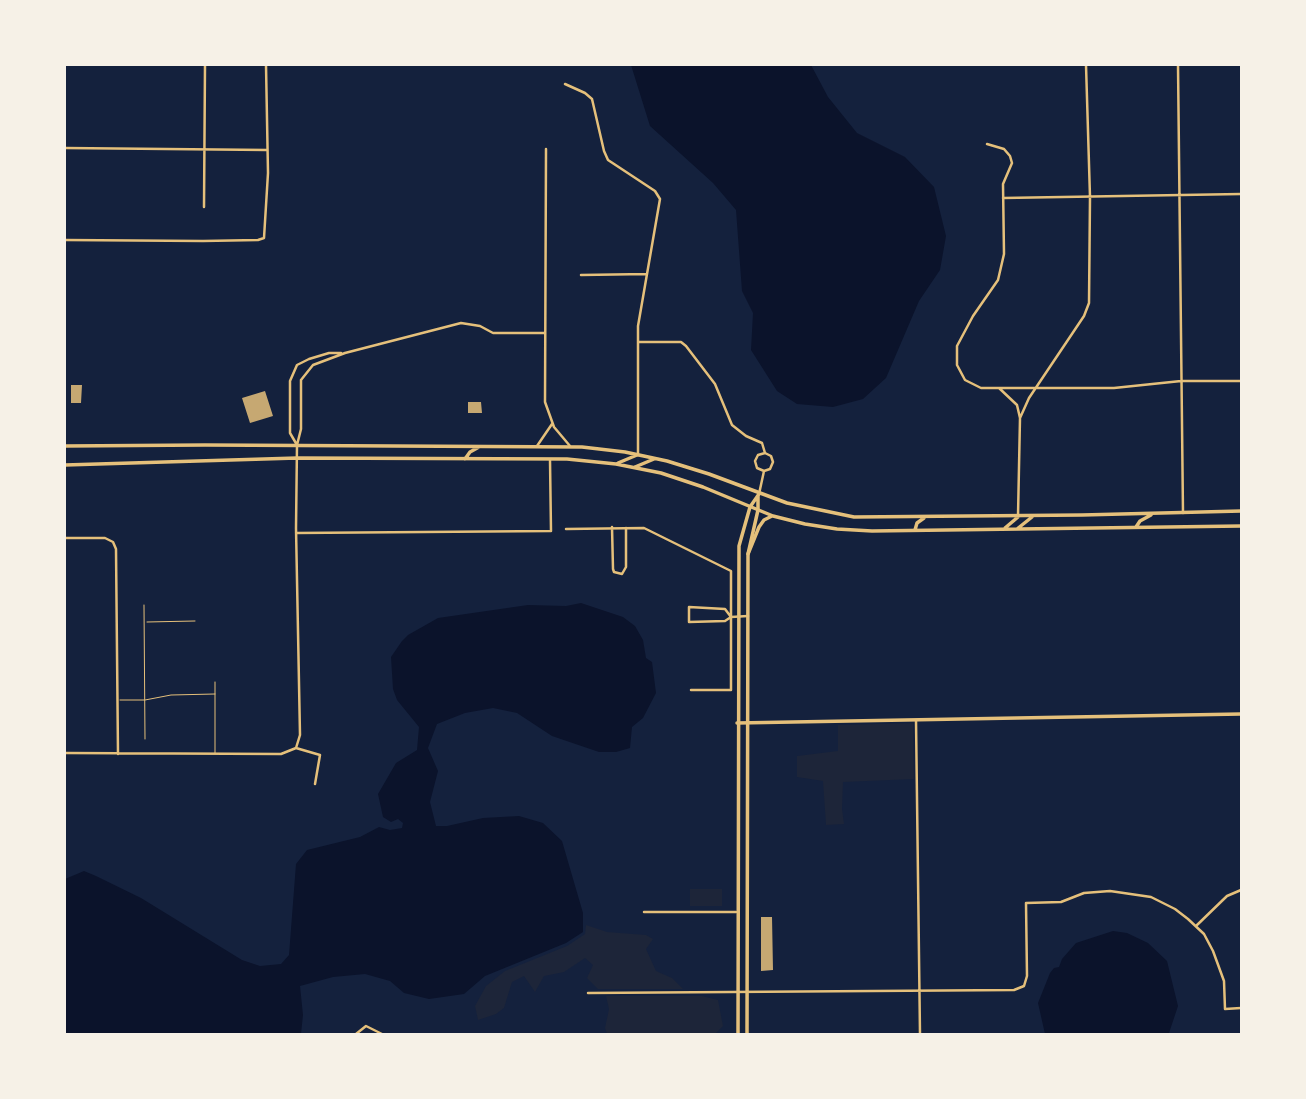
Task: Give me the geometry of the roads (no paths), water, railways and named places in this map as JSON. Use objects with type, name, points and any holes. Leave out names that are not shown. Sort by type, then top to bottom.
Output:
[{"type":"main road","points":[[65,446],[570,446],[656,458],[797,506],[874,518],[1241,511]]},
{"type":"main road","points":[[466,458],[470,452],[481,446]]},
{"type":"main road","points":[[616,464],[638,454]]},
{"type":"main road","points":[[65,465],[297,458],[550,459],[634,467],[686,481],[773,516],[837,529],[1241,526]]},
{"type":"main road","points":[[634,467],[656,458]]},
{"type":"main road","points":[[738,1034],[736,878],[739,546],[750,507],[759,494]]},
{"type":"main road","points":[[747,1034],[748,554],[759,494]]},
{"type":"main road","points":[[1136,527],[1143,519],[1153,514]]},
{"type":"main road","points":[[748,554],[759,527],[764,520],[773,516]]},
{"type":"main road","points":[[1004,529],[1018,516]]},
{"type":"main road","points":[[1017,529],[1033,516]]},
{"type":"main road","points":[[915,530],[917,523],[926,517]]},
{"type":"main road","points":[[737,723],[1241,714]]},
{"type":"street","points":[[204,207],[205,65]]},
{"type":"street","points":[[65,240],[230,241],[264,238],[268,192],[266,65]]},
{"type":"street","points":[[1020,418],[1036,387],[1084,316],[1089,303],[1090,197],[1086,65]]},
{"type":"street","points":[[1178,65],[1183,513]]},
{"type":"street","points":[[565,84],[579,89],[592,99],[608,160],[659,195],[660,203],[640,311],[638,454]]},
{"type":"street","points":[[987,144],[1004,149],[1012,163],[1005,177],[1002,267],[998,280],[973,316],[957,346],[957,365],[965,380],[981,388],[1114,388],[1181,381],[1241,381]]},
{"type":"street","points":[[65,149],[267,150]]},
{"type":"street","points":[[546,149],[545,402],[552,424],[570,446]]},
{"type":"street","points":[[1003,198],[1241,194]]},
{"type":"street","points":[[581,275],[648,274]]},
{"type":"street","points":[[296,748],[300,735],[296,533],[301,380],[313,365],[345,353],[461,323],[480,326],[494,333],[545,333]]},
{"type":"street","points":[[638,342],[681,342],[686,346],[715,384],[732,425],[746,436],[762,443],[765,453]]},
{"type":"street","points":[[297,445],[290,433],[290,381],[297,365],[329,354],[345,353]]},
{"type":"street","points":[[999,388],[1017,405],[1020,418],[1018,516]]},
{"type":"street","points":[[537,446],[552,424]]},
{"type":"street","points":[[765,453],[771,456],[773,462],[770,468],[764,471],[757,468],[755,461],[758,455],[765,453]]},
{"type":"street","points":[[296,533],[551,531],[550,459]]},
{"type":"street","points":[[759,494],[764,471]]},
{"type":"street","points":[[612,527],[613,569],[614,572],[622,574],[626,567],[626,528]]},
{"type":"street","points":[[566,529],[644,528],[731,571],[731,690],[691,690]]},
{"type":"street","points":[[65,538],[105,538],[113,542],[116,549],[118,754]]},
{"type":"street","points":[[731,617],[725,609],[689,607],[689,622],[725,621],[731,617],[748,616]]},
{"type":"street","points":[[916,720],[920,1034]]},
{"type":"street","points":[[65,753],[281,754],[296,748],[320,755],[315,784]]},
{"type":"street","points":[[736,878],[746,878]]},
{"type":"street","points":[[1196,926],[1227,897],[1241,890]]},
{"type":"street","points":[[588,993],[1014,990],[1024,986],[1027,976],[1026,903],[1061,902],[1084,893],[1121,891],[1164,903],[1196,926],[1208,941],[1220,967],[1224,981],[1225,1009],[1241,1008]]},
{"type":"street","points":[[645,912],[736,912]]},
{"type":"street","points":[[356,1034],[366,1026],[382,1034]]},
{"type":"lane","points":[[144,605],[145,738]]},
{"type":"lane","points":[[144,622],[195,621]]},
{"type":"lane","points":[[215,682],[215,754]]},
{"type":"lane","points":[[117,700],[215,694]]}]
